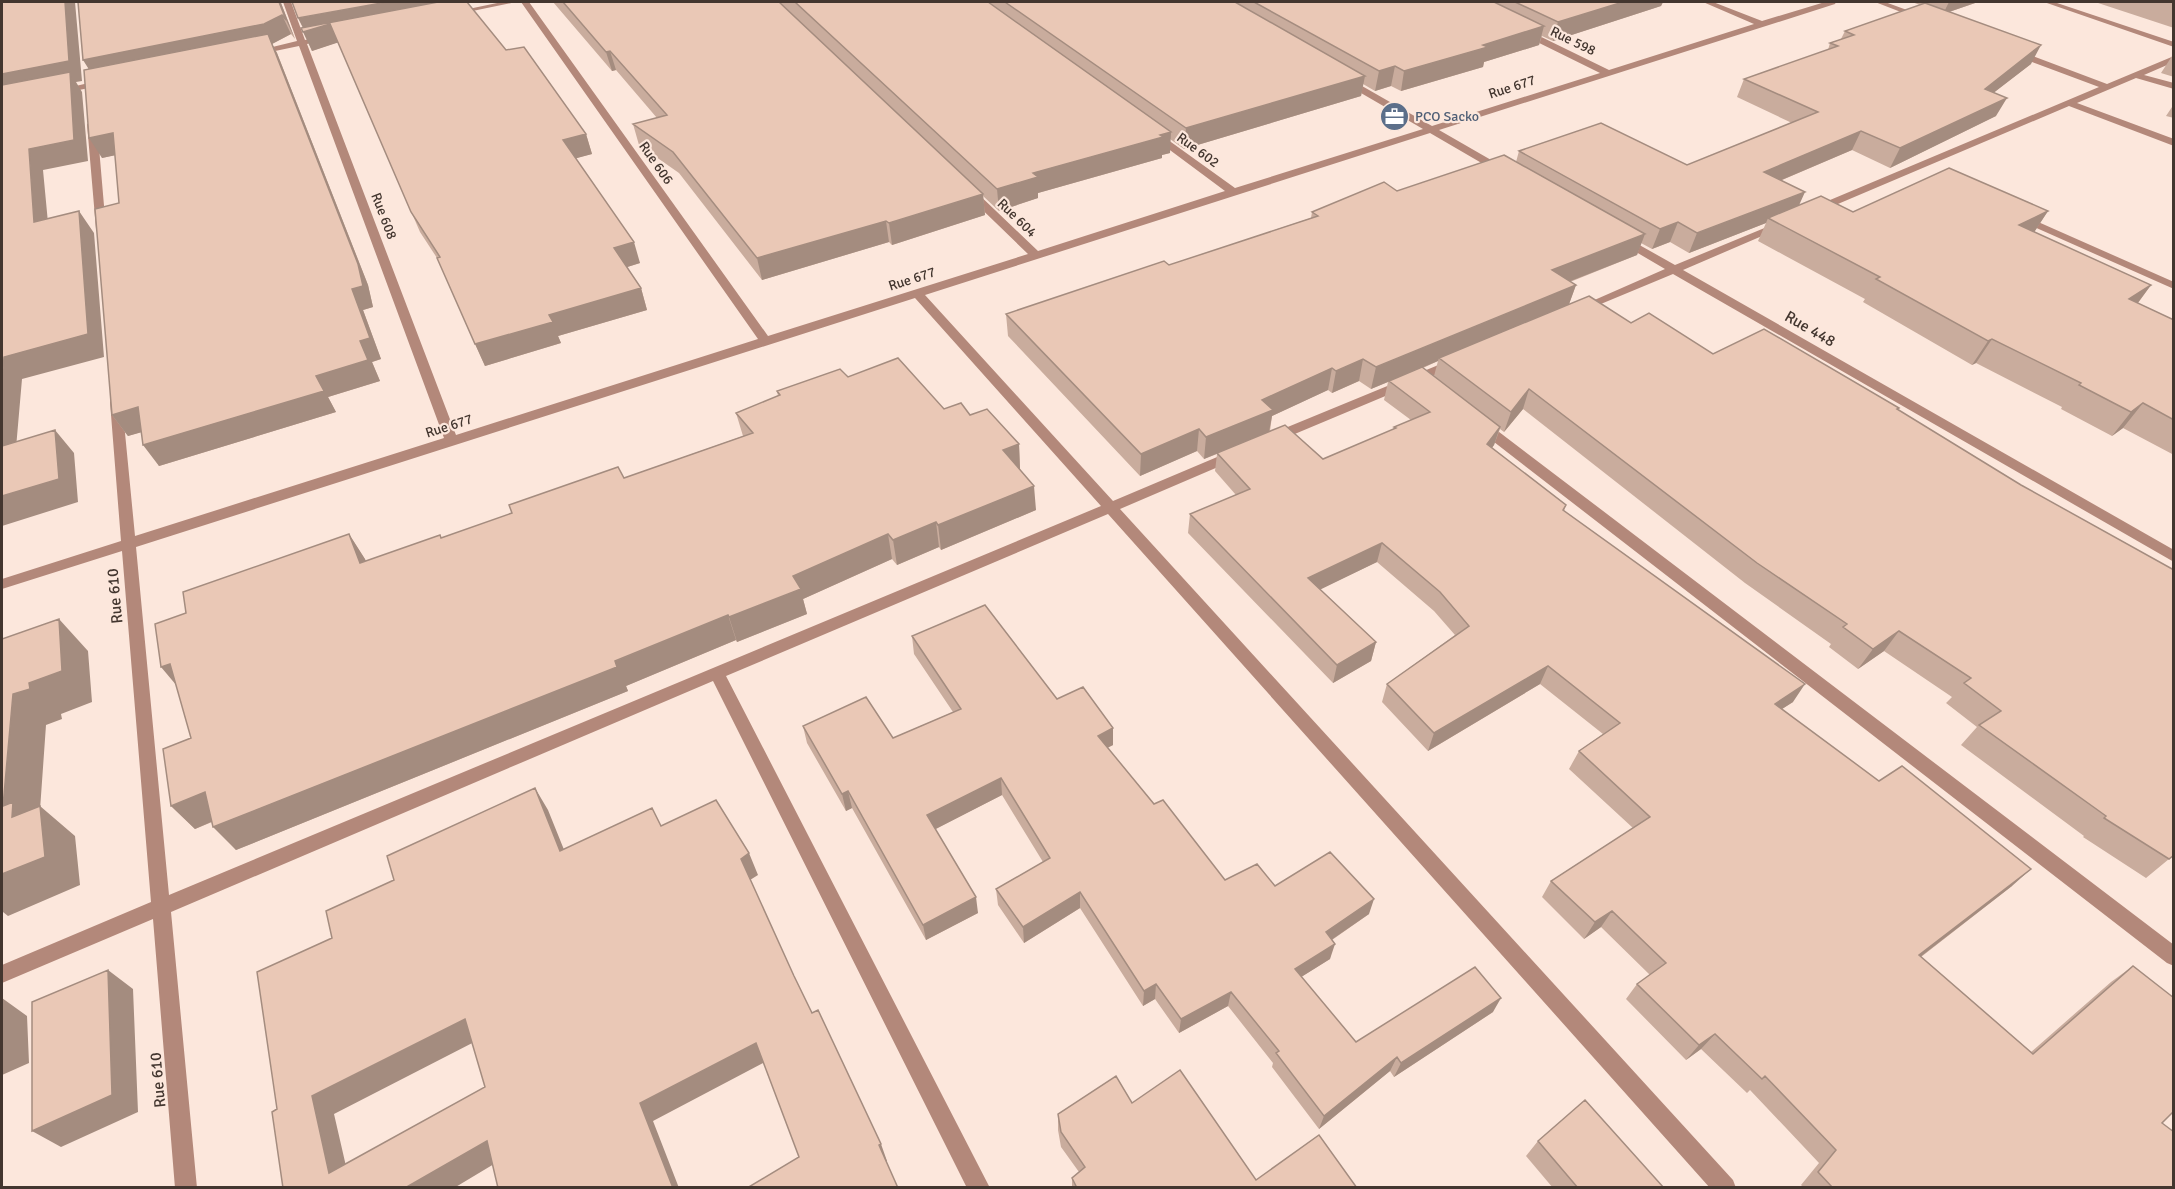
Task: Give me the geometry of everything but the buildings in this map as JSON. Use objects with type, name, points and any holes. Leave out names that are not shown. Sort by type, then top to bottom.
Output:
[{"type":"street","name":"Rue 608","points":[[287,2],[452,441]]},
{"type":"street","points":[[442,15],[512,2]]},
{"type":"street","name":"Rue 606","points":[[525,2],[765,341]]},
{"type":"street","points":[[1707,2],[1761,24]]},
{"type":"street","name":"Rue 677","points":[[2,584],[1832,2]]},
{"type":"street","points":[[1880,2],[1934,22]]},
{"type":"street","points":[[2048,2],[2174,45]]},
{"type":"street","name":"Rue 598","points":[[1514,27],[1608,73]]},
{"type":"street","points":[[246,54],[338,36]]},
{"type":"street","points":[[2009,50],[2106,87]]},
{"type":"street","points":[[1568,314],[1799,217],[1919,171],[2069,103],[2174,59]]},
{"type":"street","points":[[2135,75],[2174,86]]},
{"type":"street","points":[[1340,77],[1511,176]]},
{"type":"street","points":[[45,94],[89,91],[111,81]]},
{"type":"street","points":[[89,91],[102,250]]},
{"type":"street","points":[[2069,103],[2174,143]]},
{"type":"street","name":"Rue 602","points":[[1146,129],[1233,192]]},
{"type":"street","name":"Rue 604","points":[[959,181],[1036,255]]},
{"type":"street","points":[[2011,213],[2174,286]]},
{"type":"street","name":"Rue 448","points":[[1613,235],[2174,557]]},
{"type":"street","points":[[917,293],[1725,1188]]},
{"type":"street","points":[[1264,442],[1462,359]]},
{"type":"street","points":[[1419,377],[1438,392]]},
{"type":"street","name":"Rue 610","points":[[115,391],[186,1188]]},
{"type":"street","points":[[1466,413],[2174,957]]},
{"type":"street","points":[[2,974],[1242,451]]},
{"type":"street","points":[[717,673],[979,1188]]},
{"type":"place","name":"PCO Sacko","points":[[1394,116]]}]
